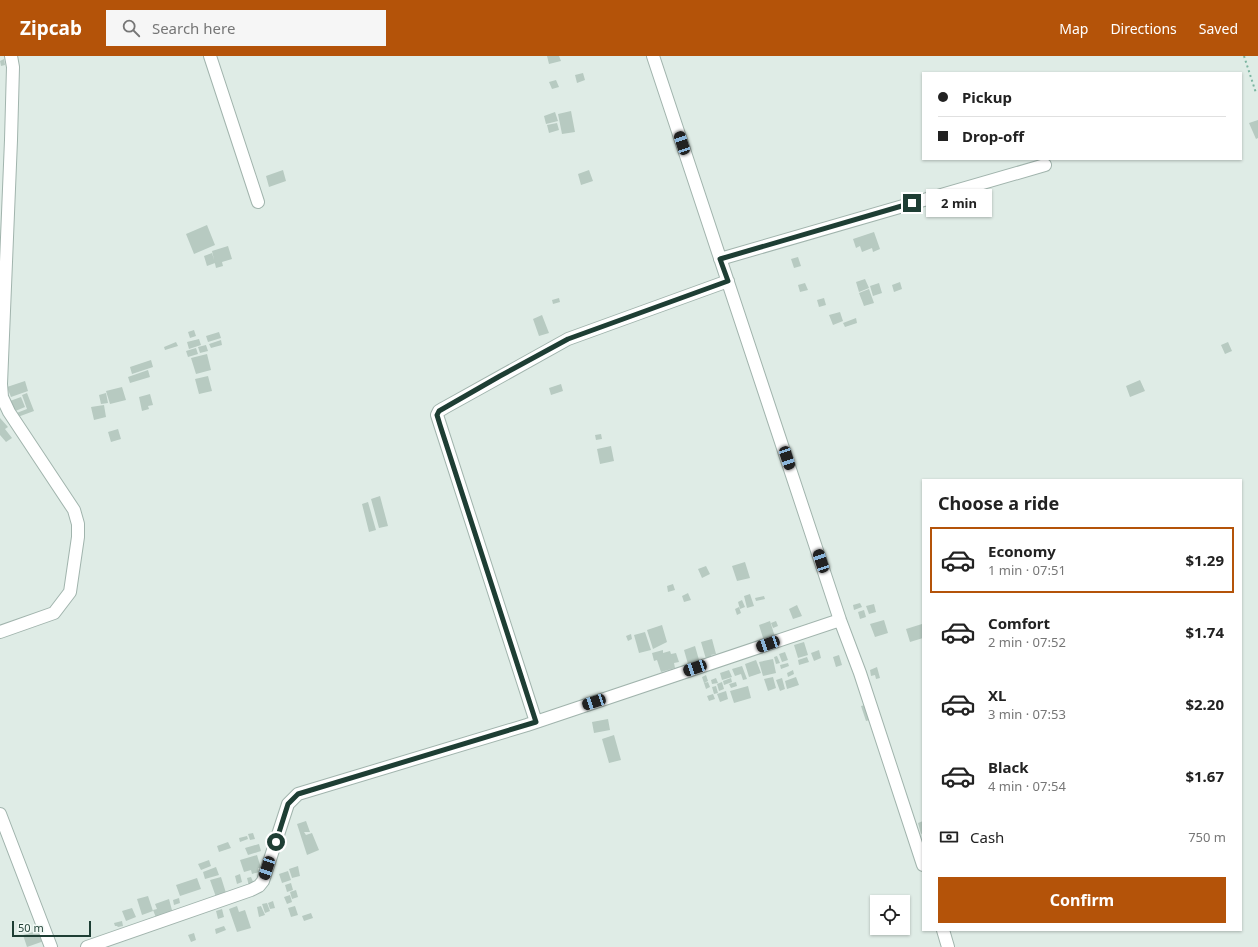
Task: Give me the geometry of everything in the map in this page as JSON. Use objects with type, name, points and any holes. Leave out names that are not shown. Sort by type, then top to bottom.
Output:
[{"type":"street","points":[[0,632],[54,613],[61,606],[70,592],[78,537],[78,524],[74,510],[9,412],[2,397],[1,376],[13,68],[11,56]]},
{"type":"street","points":[[210,56],[258,202]]},
{"type":"street","points":[[653,56],[840,620],[860,673],[922,863]]},
{"type":"street","points":[[720,259],[1045,165]]},
{"type":"street","points":[[536,722],[437,415],[444,408],[568,339],[728,281]]},
{"type":"street","points":[[87,947],[259,886],[263,881],[288,804],[298,794],[536,722],[840,620]]},
{"type":"street","points":[[0,814],[51,947]]},
{"type":"street","points":[[943,931],[948,947]]},
{"type":"path","points":[[1244,56],[1256,93]]},
{"type":"building","points":[[547,56],[559,56],[561,61],[549,64]]},
{"type":"building","points":[[4,59],[5,65],[1,66],[0,61]]},
{"type":"building","points":[[583,73],[585,80],[577,83],[575,75]]},
{"type":"building","points":[[556,80],[559,87],[552,89],[549,82]]},
{"type":"building","points":[[571,111],[575,132],[562,134],[558,114]]},
{"type":"building","points":[[555,112],[558,121],[546,124],[544,116]]},
{"type":"building","points":[[1258,120],[1258,138],[1256,139],[1249,123]]},
{"type":"building","points":[[557,123],[559,130],[549,133],[547,125]]},
{"type":"building","points":[[283,170],[286,181],[269,187],[266,176]]},
{"type":"building","points":[[589,170],[593,181],[581,185],[578,174]]},
{"type":"building","points":[[207,225],[215,245],[194,254],[186,234]]},
{"type":"building","points":[[874,232],[880,249],[873,252],[872,248],[862,252],[860,246],[856,248],[853,239]]},
{"type":"building","points":[[228,246],[232,259],[222,262],[223,266],[216,268],[212,251]]},
{"type":"building","points":[[212,253],[215,263],[207,266],[204,256]]},
{"type":"building","points":[[798,257],[801,266],[794,268],[791,259]]},
{"type":"building","points":[[865,279],[869,288],[859,292],[856,282]]},
{"type":"building","points":[[900,282],[902,289],[894,292],[892,285]]},
{"type":"building","points":[[805,283],[808,290],[800,292],[798,285]]},
{"type":"building","points":[[879,283],[882,293],[873,296],[870,286]]},
{"type":"building","points":[[869,289],[874,303],[864,306],[859,293]]},
{"type":"building","points":[[559,298],[560,302],[553,304],[552,300]]},
{"type":"building","points":[[824,298],[826,305],[819,307],[817,300]]},
{"type":"building","points":[[840,312],[843,321],[833,325],[829,315]]},
{"type":"building","points":[[542,315],[549,333],[539,336],[533,319]]},
{"type":"building","points":[[856,318],[857,323],[845,327],[843,323]]},
{"type":"building","points":[[194,330],[196,336],[190,338],[188,332]]},
{"type":"building","points":[[219,332],[221,338],[208,342],[206,336]]},
{"type":"building","points":[[199,339],[201,345],[189,349],[187,342]]},
{"type":"building","points":[[221,340],[222,345],[211,348],[209,344]]},
{"type":"building","points":[[176,342],[178,346],[165,350],[164,347]]},
{"type":"building","points":[[1228,342],[1232,351],[1225,354],[1221,345]]},
{"type":"building","points":[[206,345],[208,351],[200,353],[198,347]]},
{"type":"building","points":[[196,348],[198,354],[188,357],[186,351]]},
{"type":"building","points":[[207,354],[211,370],[196,374],[191,358]]},
{"type":"building","points":[[151,360],[153,367],[132,374],[130,367]]},
{"type":"building","points":[[148,370],[150,377],[130,383],[128,377]]},
{"type":"building","points":[[208,376],[212,391],[199,394],[195,379]]},
{"type":"building","points":[[1140,380],[1145,391],[1130,397],[1126,386]]},
{"type":"building","points":[[25,381],[28,391],[11,397],[7,387]]},
{"type":"building","points":[[561,384],[563,391],[551,395],[549,388]]},
{"type":"building","points":[[122,387],[126,400],[110,404],[106,391]]},
{"type":"building","points":[[27,393],[34,411],[15,418],[14,414],[27,409],[22,395]]},
{"type":"building","points":[[106,393],[108,403],[101,404],[99,395]]},
{"type":"building","points":[[150,394],[153,405],[148,406],[149,409],[142,411],[139,397]]},
{"type":"building","points":[[21,397],[25,407],[13,412],[10,401]]},
{"type":"building","points":[[104,405],[106,417],[94,420],[91,407]]},
{"type":"building","points":[[0,418],[8,427],[5,429],[12,438],[6,442],[0,435]]},
{"type":"building","points":[[118,429],[121,439],[111,442],[108,432]]},
{"type":"building","points":[[601,434],[602,439],[596,440],[595,435]]},
{"type":"building","points":[[611,446],[614,461],[600,464],[597,449]]},
{"type":"building","points":[[380,496],[388,526],[379,528],[371,499]]},
{"type":"building","points":[[368,502],[376,530],[369,532],[362,504]]},
{"type":"building","points":[[745,562],[750,578],[737,581],[732,566]]},
{"type":"building","points":[[706,566],[710,574],[702,578],[698,569]]},
{"type":"building","points":[[673,584],[675,590],[668,592],[667,586]]},
{"type":"building","points":[[688,593],[691,600],[684,602],[682,596]]},
{"type":"building","points":[[750,594],[754,606],[747,608],[744,596]]},
{"type":"building","points":[[764,596],[765,599],[756,601],[755,598]]},
{"type":"building","points":[[742,600],[745,607],[740,609],[738,602]]},
{"type":"building","points":[[860,603],[862,607],[854,610],[853,605]]},
{"type":"building","points":[[874,604],[876,612],[869,614],[866,606]]},
{"type":"building","points":[[797,605],[802,616],[793,619],[789,609]]},
{"type":"building","points":[[739,607],[741,613],[737,615],[735,609]]},
{"type":"building","points":[[864,610],[866,617],[860,619],[858,612]]},
{"type":"building","points":[[884,620],[888,633],[875,637],[870,624]]},
{"type":"building","points":[[770,621],[775,637],[764,641],[759,625]]},
{"type":"building","points":[[776,621],[778,626],[773,628],[771,623]]},
{"type":"building","points":[[922,624],[922,638],[910,642],[906,629]]},
{"type":"building","points":[[662,625],[667,642],[653,649],[647,630]]},
{"type":"building","points":[[645,632],[651,650],[639,653],[634,635]]},
{"type":"building","points":[[631,634],[632,639],[628,641],[626,636]]},
{"type":"building","points":[[712,639],[716,654],[711,655],[712,657],[706,659],[701,642]]},
{"type":"building","points":[[804,642],[808,655],[798,658],[794,645]]},
{"type":"building","points":[[695,646],[699,660],[688,664],[684,650]]},
{"type":"building","points":[[663,650],[663,653],[670,651],[671,654],[676,653],[679,662],[674,663],[675,668],[661,672],[657,660],[654,661],[652,653]]},
{"type":"building","points":[[819,650],[821,658],[814,661],[811,653]]},
{"type":"building","points":[[785,652],[788,660],[782,662],[779,654]]},
{"type":"building","points":[[839,655],[842,665],[836,667],[833,657]]},
{"type":"building","points":[[777,656],[780,663],[776,664],[774,657]]},
{"type":"building","points":[[807,657],[809,662],[799,665],[798,660]]},
{"type":"building","points":[[773,659],[776,673],[763,676],[759,662]]},
{"type":"building","points":[[756,660],[761,673],[749,677],[745,664]]},
{"type":"building","points":[[788,663],[789,666],[781,669],[780,665]]},
{"type":"building","points":[[742,666],[747,679],[743,680],[741,674],[735,676],[732,669]]},
{"type":"building","points":[[877,667],[880,678],[876,679],[875,675],[871,676],[870,670]]},
{"type":"building","points":[[729,670],[732,677],[722,680],[720,673]]},
{"type":"building","points":[[793,670],[794,674],[788,677],[787,673]]},
{"type":"building","points":[[706,675],[708,681],[704,683],[702,677]]},
{"type":"building","points":[[773,677],[776,688],[768,691],[764,679]]},
{"type":"building","points":[[796,677],[799,685],[787,689],[785,681]]},
{"type":"building","points":[[716,678],[718,683],[712,684],[711,680]]},
{"type":"building","points":[[731,678],[732,682],[724,685],[723,681]]},
{"type":"building","points":[[782,678],[785,689],[780,691],[776,680]]},
{"type":"building","points":[[708,682],[710,687],[706,689],[704,683]]},
{"type":"building","points":[[722,682],[724,689],[719,691],[717,684]]},
{"type":"building","points":[[736,682],[737,686],[731,688],[729,684]]},
{"type":"building","points":[[716,686],[718,693],[714,694],[712,687]]},
{"type":"building","points":[[748,686],[751,698],[734,703],[730,691]]},
{"type":"building","points":[[726,691],[728,699],[720,702],[717,694]]},
{"type":"building","points":[[713,694],[715,699],[709,701],[707,696]]},
{"type":"building","points":[[869,704],[873,719],[866,721],[861,706]]},
{"type":"building","points":[[608,719],[610,730],[594,733],[592,722]]},
{"type":"building","points":[[614,735],[621,760],[609,763],[602,739]]},
{"type":"building","points":[[306,821],[310,832],[304,832],[306,835],[312,833],[319,850],[307,855],[297,824]]},
{"type":"building","points":[[922,821],[921,834],[918,823]]},
{"type":"building","points":[[253,833],[255,839],[250,840],[248,834]]},
{"type":"building","points":[[247,836],[248,839],[240,842],[239,838]]},
{"type":"building","points":[[228,842],[231,848],[219,852],[217,846]]},
{"type":"building","points":[[259,844],[261,851],[248,855],[245,848]]},
{"type":"building","points":[[257,855],[261,868],[258,868],[259,872],[252,874],[251,870],[244,872],[240,860]]},
{"type":"building","points":[[209,860],[211,866],[201,870],[198,864]]},
{"type":"building","points":[[298,866],[300,876],[292,878],[289,869]]},
{"type":"building","points":[[216,867],[219,875],[205,879],[203,872]]},
{"type":"building","points":[[288,871],[291,880],[282,883],[279,874]]},
{"type":"building","points":[[240,874],[242,882],[237,884],[235,876]]},
{"type":"building","points":[[221,877],[226,893],[216,897],[210,880]]},
{"type":"building","points":[[251,877],[254,884],[249,886],[247,878]]},
{"type":"building","points":[[197,878],[201,889],[180,896],[176,885]]},
{"type":"building","points":[[291,883],[293,890],[287,892],[285,885]]},
{"type":"building","points":[[296,890],[298,897],[292,899],[290,892]]},
{"type":"building","points":[[290,895],[292,902],[287,904],[284,897]]},
{"type":"building","points":[[148,896],[153,911],[142,915],[137,899]]},
{"type":"building","points":[[179,898],[180,903],[174,905],[173,900]]},
{"type":"building","points":[[169,899],[173,914],[157,920],[153,910],[157,909],[155,904]]},
{"type":"building","points":[[273,901],[275,908],[270,909],[268,903]]},
{"type":"building","points":[[267,903],[270,911],[265,913],[262,904]]},
{"type":"building","points":[[237,906],[239,912],[245,910],[251,928],[237,932],[229,909]]},
{"type":"building","points":[[261,906],[265,915],[259,917],[257,907]]},
{"type":"building","points":[[295,906],[298,915],[291,917],[288,908]]},
{"type":"building","points":[[132,908],[136,917],[126,921],[122,911]]},
{"type":"building","points":[[222,909],[224,917],[218,919],[216,911]]},
{"type":"building","points":[[311,913],[313,918],[304,921],[302,916]]},
{"type":"building","points":[[122,921],[123,926],[115,926],[114,923]]},
{"type":"building","points":[[224,926],[226,930],[216,934],[215,929]]},
{"type":"building","points":[[40,930],[44,941],[27,947],[23,935]]},
{"type":"building","points":[[194,933],[196,940],[191,942],[188,935]]},
{"type":"route","points":[[276,842],[288,804],[298,794],[536,722],[440,425],[437,415],[439,411],[568,339],[728,281],[720,259],[912,203]]}]
